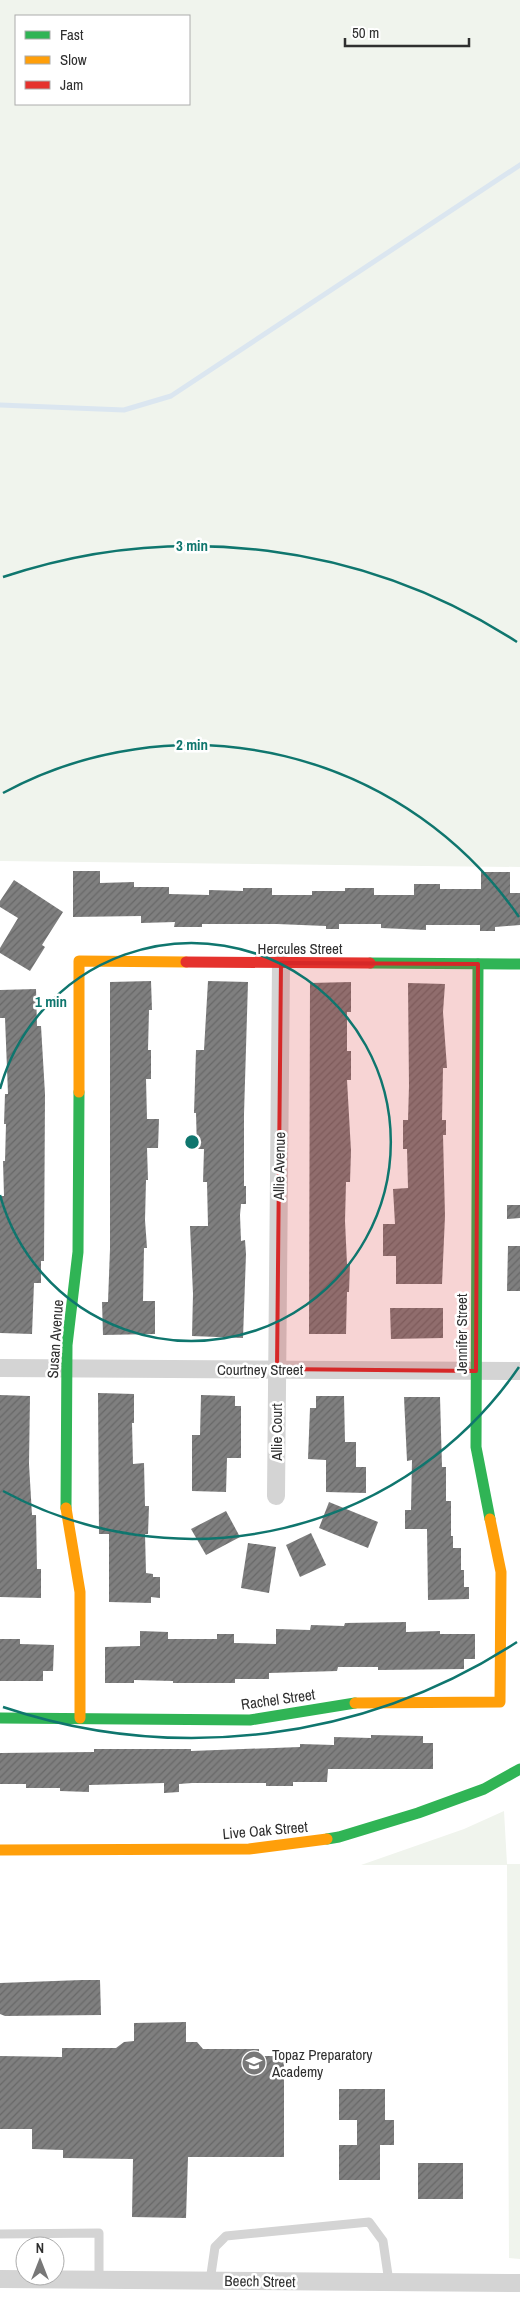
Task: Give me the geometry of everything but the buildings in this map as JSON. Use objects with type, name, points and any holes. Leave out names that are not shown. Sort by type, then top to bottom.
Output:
[{"type":"street","name":"Hercules Street","points":[[80,961],[520,964]]},
{"type":"street","name":"Susan Avenue","points":[[80,961],[78,1252],[66,1368],[66,1509],[80,1592],[80,1718]]},
{"type":"street","name":"Allie Avenue","points":[[276,1369],[281,963]]},
{"type":"street","name":"Jennifer Street","points":[[478,964],[476,1447],[501,1572],[500,1702]]},
{"type":"street","name":"Courtney Street","points":[[0,1368],[520,1371]]},
{"type":"street","name":"Allie Court","points":[[276,1369],[276,1496]]},
{"type":"street","name":"Rachel Street","points":[[0,1718],[250,1720],[347,1703],[500,1702]]},
{"type":"street","name":"Live Oak Street","points":[[0,1850],[249,1849],[339,1837],[418,1813],[484,1788],[520,1769]]},
{"type":"street","name":"Beech Street","points":[[0,2279],[520,2283]]},
{"type":"lane","points":[[210,2281],[215,2247],[226,2236],[370,2222],[383,2241],[389,2282]]},
{"type":"lane","points":[[0,2234],[99,2233],[99,2280]]},
{"type":"highlighted area","points":[[281,963],[478,964],[476,1371],[277,1369]]},
{"type":"shaded area","points":[[0,0],[520,0],[520,867],[0,861]]},
{"type":"shaded area","points":[[504,1811],[507,1864],[520,1864],[520,2259],[509,2258],[507,1865],[361,1865],[464,1829]]},
{"type":"waterway","points":[[0,405],[124,410],[171,396],[520,165]]},
{"type":"traffic: fast","points":[[370,963],[520,964]]},
{"type":"traffic: fast","points":[[478,964],[476,1447],[490,1519]]},
{"type":"traffic: fast","points":[[66,1508],[67,1345],[78,1252],[79,1092]]},
{"type":"traffic: fast","points":[[0,1718],[250,1720],[355,1703]]},
{"type":"traffic: fast","points":[[327,1839],[418,1813],[484,1789],[520,1769]]},
{"type":"traffic: slow","points":[[79,1092],[79,961],[186,962]]},
{"type":"traffic: slow","points":[[66,1508],[80,1592],[80,1718]]},
{"type":"traffic: slow","points":[[355,1703],[500,1702],[501,1572],[490,1519]]},
{"type":"traffic: slow","points":[[0,1850],[249,1849],[327,1839]]},
{"type":"traffic: jam","points":[[186,962],[370,963]]},
{"type":"place","name":"Topaz Preparatory Academy","points":[[254,2063]]}]
